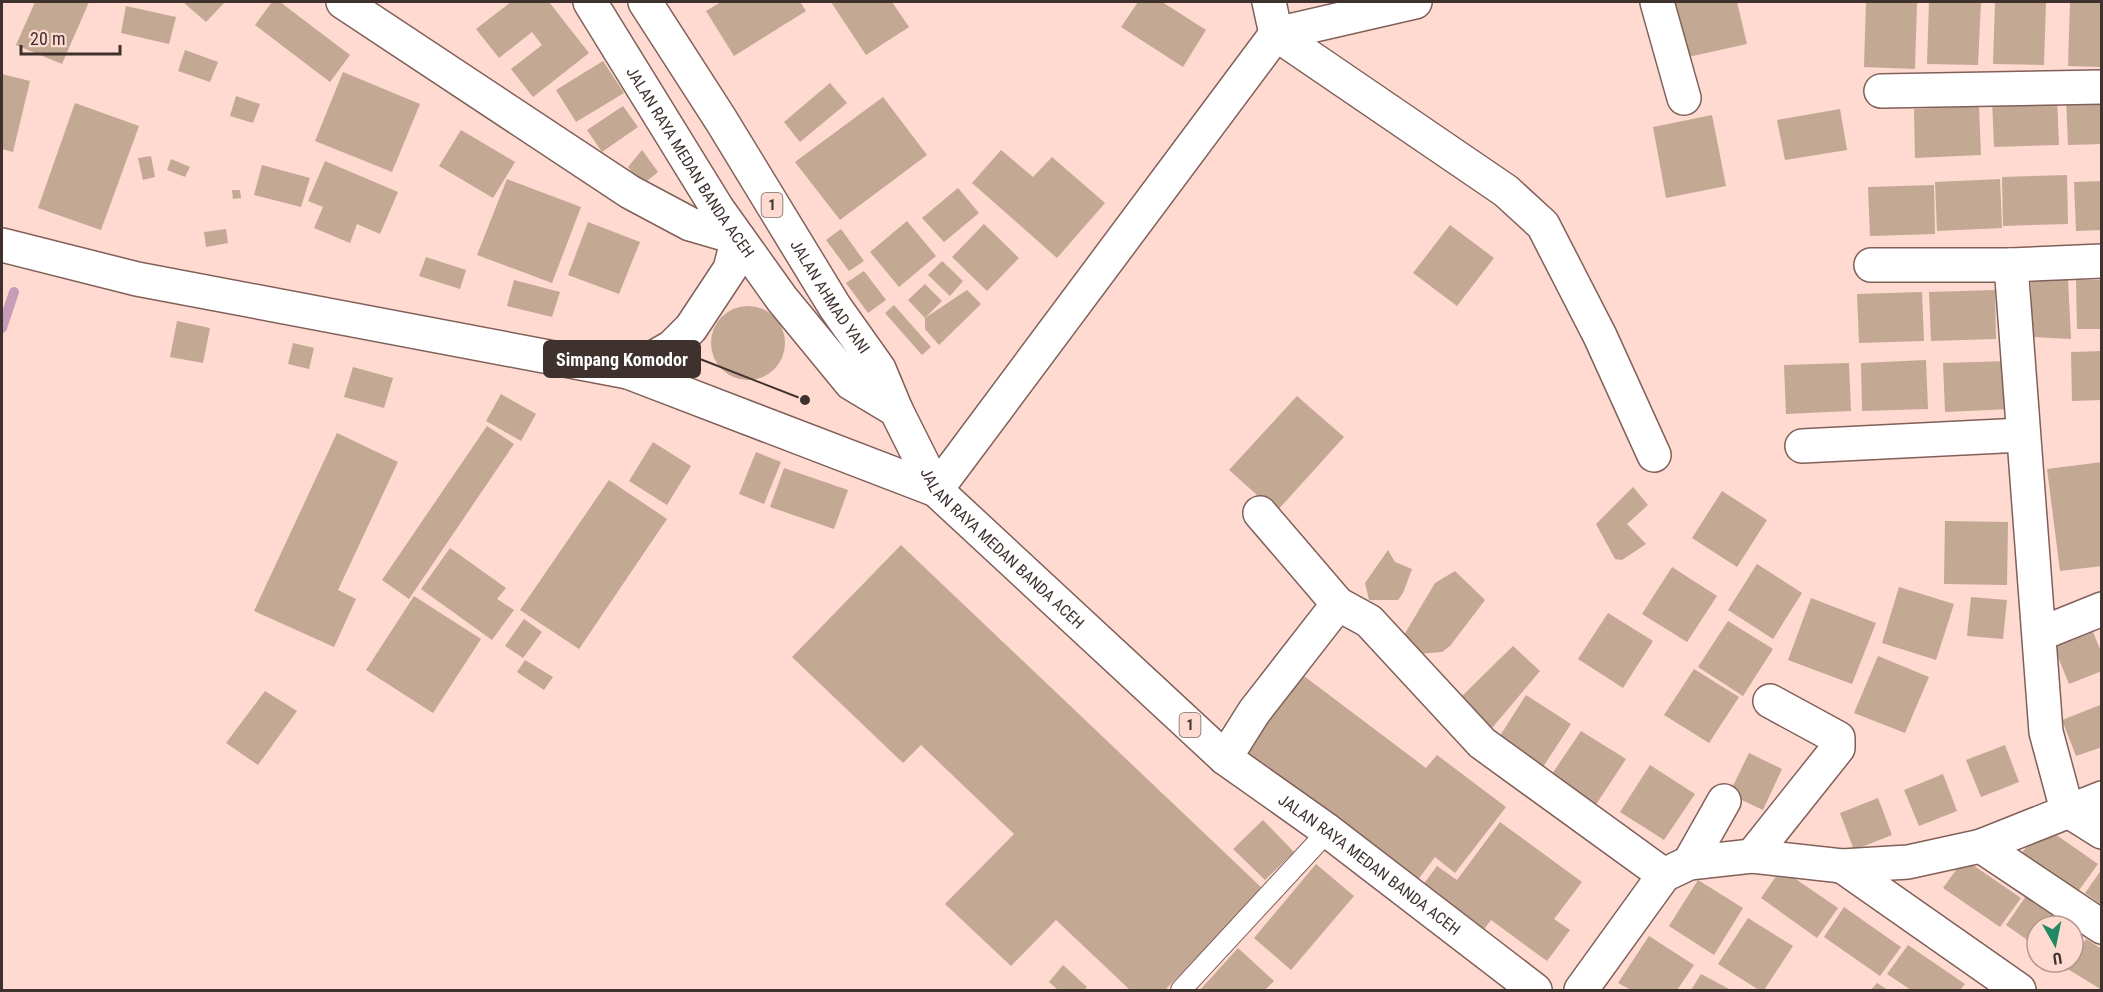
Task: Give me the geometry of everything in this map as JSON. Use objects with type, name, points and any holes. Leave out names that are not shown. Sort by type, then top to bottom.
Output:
[{"type":"main road","points":[[343,2],[630,192],[690,224],[738,237],[730,269],[691,328],[672,347],[628,372]]},
{"type":"main road","name":"JALAN RAYA MEDAN BANDA ACEH","points":[[590,2],[717,208],[782,299],[851,383],[896,410],[936,490],[1225,758],[1328,831],[1535,990]]},
{"type":"main road","name":"JALAN AHMAD YANI","points":[[645,2],[721,120],[835,307],[879,369],[896,410]]},
{"type":"main road","points":[[1269,2],[1276,34],[1506,191],[1543,225],[1600,336],[1654,455]]},
{"type":"main road","points":[[2,245],[137,279],[628,372],[936,490],[1276,34],[1415,2]]},
{"type":"main road","points":[[1657,2],[1684,98]]},
{"type":"main road","points":[[1881,91],[2102,87]]},
{"type":"main road","points":[[1871,265],[2011,265],[2102,261]]},
{"type":"main road","points":[[2011,265],[2046,732],[2067,810],[2102,832]]},
{"type":"main road","points":[[1802,446],[2022,435]]},
{"type":"main road","points":[[1260,513],[1338,604],[1369,621],[1482,743],[1677,869],[1752,856],[1842,866],[1908,862],[1982,846],[2067,810],[2102,798]]},
{"type":"main road","points":[[1225,758],[1254,712],[1338,604]]},
{"type":"main road","points":[[2040,634],[2102,609]]},
{"type":"main road","points":[[1752,856],[1838,748],[1838,738],[1770,701]]},
{"type":"main road","points":[[1581,990],[1677,869],[1724,801]]},
{"type":"main road","points":[[1982,846],[2102,927]]},
{"type":"main road","points":[[1842,866],[2019,990]]},
{"type":"lane","points":[[1181,990],[1328,831]]},
{"type":"building","points":[[35,2],[89,2],[62,64],[16,45]]},
{"type":"building","points":[[183,2],[225,2],[206,22]]},
{"type":"building","points":[[272,2],[280,2],[350,55],[330,82],[255,25]]},
{"type":"building","points":[[511,2],[549,2],[589,53],[533,97],[511,69],[542,45],[532,32],[499,58],[476,29]]},
{"type":"building","points":[[721,2],[800,2],[806,11],[734,56],[706,11]]},
{"type":"building","points":[[831,2],[892,2],[909,27],[866,55]]},
{"type":"building","points":[[1138,2],[1162,2],[1206,30],[1183,67],[1121,27]]},
{"type":"building","points":[[1675,2],[1737,2],[1747,44],[1688,57]]},
{"type":"building","points":[[1866,2],[1917,3],[1915,69],[1864,67]]},
{"type":"building","points":[[1929,2],[1981,2],[1978,65],[1927,64]]},
{"type":"building","points":[[1995,2],[2046,2],[2044,65],[1993,64]]},
{"type":"building","points":[[2070,2],[2102,2],[2102,67],[2068,66]]},
{"type":"building","points":[[126,6],[176,17],[169,44],[121,33]]},
{"type":"building","points":[[185,50],[218,62],[210,82],[178,71]]},
{"type":"building","points":[[603,61],[624,93],[576,122],[556,90]]},
{"type":"building","points":[[343,72],[420,104],[392,172],[315,141]]},
{"type":"building","points":[[2,74],[30,81],[13,152],[2,149]]},
{"type":"building","points":[[830,83],[847,103],[800,142],[784,122]]},
{"type":"building","points":[[2102,95],[2102,144],[2068,145],[2066,97]]},
{"type":"building","points":[[236,96],[260,104],[253,123],[230,116]]},
{"type":"building","points":[[2057,96],[2059,145],[1994,147],[1992,98]]},
{"type":"building","points":[[883,97],[927,155],[840,220],[795,162]]},
{"type":"building","points":[[75,103],[139,126],[101,230],[38,208]]},
{"type":"building","points":[[623,106],[638,127],[602,152],[587,130]]},
{"type":"building","points":[[1979,106],[1981,155],[1915,158],[1914,109]]},
{"type":"building","points":[[1840,109],[1847,150],[1785,160],[1777,120]]},
{"type":"building","points":[[1712,115],[1726,186],[1666,198],[1653,127]]},
{"type":"building","points":[[461,130],[515,162],[493,198],[439,166]]},
{"type":"building","points":[[642,150],[658,172],[642,185],[628,167]]},
{"type":"building","points":[[1001,150],[1033,177],[1052,157],[1105,203],[1057,258],[972,183]]},
{"type":"building","points":[[151,156],[155,177],[143,180],[138,158]]},
{"type":"building","points":[[171,159],[190,167],[185,177],[167,170]]},
{"type":"building","points":[[325,161],[398,192],[380,234],[357,224],[350,243],[314,228],[323,207],[308,201]]},
{"type":"building","points":[[262,165],[310,178],[301,207],[254,195]]},
{"type":"building","points":[[2067,175],[2068,224],[2003,226],[2002,177]]},
{"type":"building","points":[[507,179],[581,207],[552,283],[477,255]]},
{"type":"building","points":[[2000,179],[2002,228],[1937,231],[1935,182]]},
{"type":"building","points":[[2102,181],[2102,230],[2076,231],[2074,182]]},
{"type":"building","points":[[1934,185],[1935,234],[1870,236],[1868,187]]},
{"type":"building","points":[[958,188],[979,213],[944,242],[922,218]]},
{"type":"building","points":[[232,190],[240,190],[241,198],[233,199]]},
{"type":"building","points":[[907,221],[936,256],[899,287],[870,252]]},
{"type":"building","points":[[588,222],[640,242],[619,294],[568,275]]},
{"type":"building","points":[[984,224],[1019,258],[987,291],[952,257]]},
{"type":"building","points":[[1450,225],[1494,258],[1457,306],[1413,273]]},
{"type":"building","points":[[226,229],[228,243],[206,247],[204,232]]},
{"type":"building","points":[[841,229],[864,261],[849,271],[826,240]]},
{"type":"building","points":[[426,257],[466,270],[460,289],[419,276]]},
{"type":"building","points":[[942,261],[963,281],[950,296],[928,275]]},
{"type":"building","points":[[864,271],[886,300],[868,313],[846,283]]},
{"type":"building","points":[[2068,279],[2071,339],[2032,337],[2031,280]]},
{"type":"building","points":[[514,280],[560,292],[552,317],[507,306]]},
{"type":"building","points":[[2076,280],[2102,280],[2102,329],[2077,329]]},
{"type":"building","points":[[925,284],[942,301],[925,318],[908,300]]},
{"type":"building","points":[[967,290],[981,304],[939,345],[925,329],[925,318]]},
{"type":"building","points":[[1995,290],[1996,339],[1931,341],[1929,292]]},
{"type":"building","points":[[1922,292],[1924,341],[1859,343],[1857,294]]},
{"type":"building","points":[[894,305],[931,347],[922,355],[885,313]]},
{"type":"building","points":[[748,306],[762,309],[774,317],[782,329],[785,343],[782,357],[774,369],[762,377],[748,380],[734,377],[722,369],[714,357],[711,343],[714,329],[722,317],[734,309]]},
{"type":"building","points":[[177,321],[210,328],[203,363],[170,357]]},
{"type":"building","points":[[293,343],[314,348],[309,369],[288,364]]},
{"type":"building","points":[[2102,351],[2102,400],[2072,401],[2071,352]]},
{"type":"building","points":[[1926,360],[1928,409],[1862,411],[1861,363]]},
{"type":"building","points":[[2009,361],[2010,409],[1945,412],[1943,363]]},
{"type":"building","points":[[1849,363],[1851,411],[1786,414],[1784,365]]},
{"type":"building","points":[[353,367],[393,378],[384,408],[344,397]]},
{"type":"building","points":[[501,394],[536,414],[521,441],[486,421]]},
{"type":"building","points":[[1297,396],[1344,437],[1276,512],[1229,470]]},
{"type":"building","points":[[487,426],[514,444],[409,599],[382,580]]},
{"type":"building","points":[[337,433],[398,462],[338,590],[356,599],[334,647],[254,611]]},
{"type":"building","points":[[653,442],[691,466],[667,505],[629,481]]},
{"type":"building","points":[[756,452],[781,462],[764,504],[739,494]]},
{"type":"building","points":[[2102,462],[2102,566],[2060,571],[2047,469]]},
{"type":"building","points":[[784,468],[848,490],[834,529],[770,507]]},
{"type":"building","points":[[609,480],[667,519],[579,649],[520,610]]},
{"type":"building","points":[[1633,487],[1648,505],[1627,524],[1646,544],[1622,560],[1615,559],[1596,524]]},
{"type":"building","points":[[1722,491],[1767,520],[1737,567],[1692,538]]},
{"type":"building","points":[[1945,521],[2008,522],[2007,585],[1944,584]]},
{"type":"building","points":[[901,545],[1263,889],[1165,990],[1130,990],[1056,920],[1011,966],[945,904],[1014,834],[921,745],[903,763],[792,657]]},
{"type":"building","points":[[450,548],[506,588],[497,599],[514,610],[492,640],[421,589]]},
{"type":"building","points":[[1388,550],[1395,562],[1412,569],[1403,593],[1398,600],[1369,600],[1365,583]]},
{"type":"building","points":[[1757,564],[1802,593],[1773,639],[1728,610]]},
{"type":"building","points":[[1672,567],[1717,596],[1687,642],[1642,614]]},
{"type":"building","points":[[1455,571],[1485,600],[1450,646],[1442,652],[1418,654],[1404,635],[1435,583]]},
{"type":"building","points":[[1899,587],[1954,604],[1936,660],[1882,643]]},
{"type":"building","points":[[414,596],[481,639],[433,713],[366,670]]},
{"type":"building","points":[[1971,597],[2007,600],[2003,639],[1967,636]]},
{"type":"building","points":[[1811,598],[1876,623],[1852,684],[1788,660]]},
{"type":"building","points":[[1608,613],[1653,641],[1623,688],[1578,659]]},
{"type":"building","points":[[524,619],[542,632],[523,658],[505,646]]},
{"type":"building","points":[[1728,621],[1773,649],[1743,696],[1698,667]]},
{"type":"building","points":[[2093,632],[2102,654],[2102,671],[2069,684],[2054,647]]},
{"type":"building","points":[[1513,646],[1540,671],[1492,728],[1460,698]]},
{"type":"building","points":[[1878,656],[1929,677],[1905,733],[1854,713]]},
{"type":"building","points":[[525,660],[553,677],[544,690],[517,672]]},
{"type":"building","points":[[1694,669],[1739,697],[1709,743],[1664,715]]},
{"type":"building","points":[[1300,673],[1426,768],[1437,755],[1506,807],[1455,873],[1435,857],[1417,881],[1241,749]]},
{"type":"building","points":[[265,691],[297,711],[258,765],[226,743]]},
{"type":"building","points":[[1526,695],[1571,724],[1541,770],[1496,742]]},
{"type":"building","points":[[2100,705],[2102,747],[2076,756],[2062,720]]},
{"type":"building","points":[[1581,731],[1626,759],[1595,806],[1550,777]]},
{"type":"building","points":[[2005,745],[2019,782],[1981,797],[1966,760]]},
{"type":"building","points":[[1749,753],[1782,769],[1763,810],[1729,794]]},
{"type":"building","points":[[1650,765],[1695,794],[1664,840],[1620,812]]},
{"type":"building","points":[[1943,774],[1957,811],[1919,826],[1904,790]]},
{"type":"building","points":[[1878,798],[1892,835],[1854,850],[1840,813]]},
{"type":"building","points":[[1263,820],[1294,852],[1265,880],[1233,849]]},
{"type":"building","points":[[1500,822],[1582,882],[1554,919],[1570,930],[1547,961],[1491,920],[1481,933],[1420,889],[1437,866],[1457,880]]},
{"type":"building","points":[[2042,825],[2098,864],[2077,893],[2021,854]]},
{"type":"building","points":[[1964,859],[2021,898],[2000,927],[1943,888]]},
{"type":"building","points":[[1316,864],[1354,896],[1291,970],[1254,938]]},
{"type":"building","points":[[1781,869],[1838,908],[1817,938],[1761,898]]},
{"type":"building","points":[[2102,869],[2102,905],[2085,893]]},
{"type":"building","points":[[1698,880],[1743,908],[1714,955],[1669,926]]},
{"type":"building","points":[[2026,896],[2052,914],[2025,914],[2025,938],[2006,925]]},
{"type":"building","points":[[1844,907],[1901,947],[1880,976],[1824,937]]},
{"type":"building","points":[[1748,918],[1793,946],[1764,990],[1759,990],[1718,964]]},
{"type":"building","points":[[1649,936],[1694,965],[1677,990],[1631,990],[1618,983]]},
{"type":"building","points":[[2085,940],[2102,949],[2102,990],[2076,974],[2085,974]]},
{"type":"building","points":[[1908,945],[1965,984],[1960,990],[1911,990],[1887,974]]},
{"type":"building","points":[[1238,948],[1274,981],[1265,990],[1200,990]]},
{"type":"building","points":[[1063,965],[1087,987],[1084,990],[1058,990],[1049,982]]},
{"type":"building","points":[[1701,974],[1731,990],[1691,990]]},
{"type":"building","points":[[1877,983],[1888,990],[1871,990]]},
{"type":"waterway","points":[[2,328],[14,292]]},
{"type":"place","name":"Simpang Komodor","points":[[805,400]]}]
